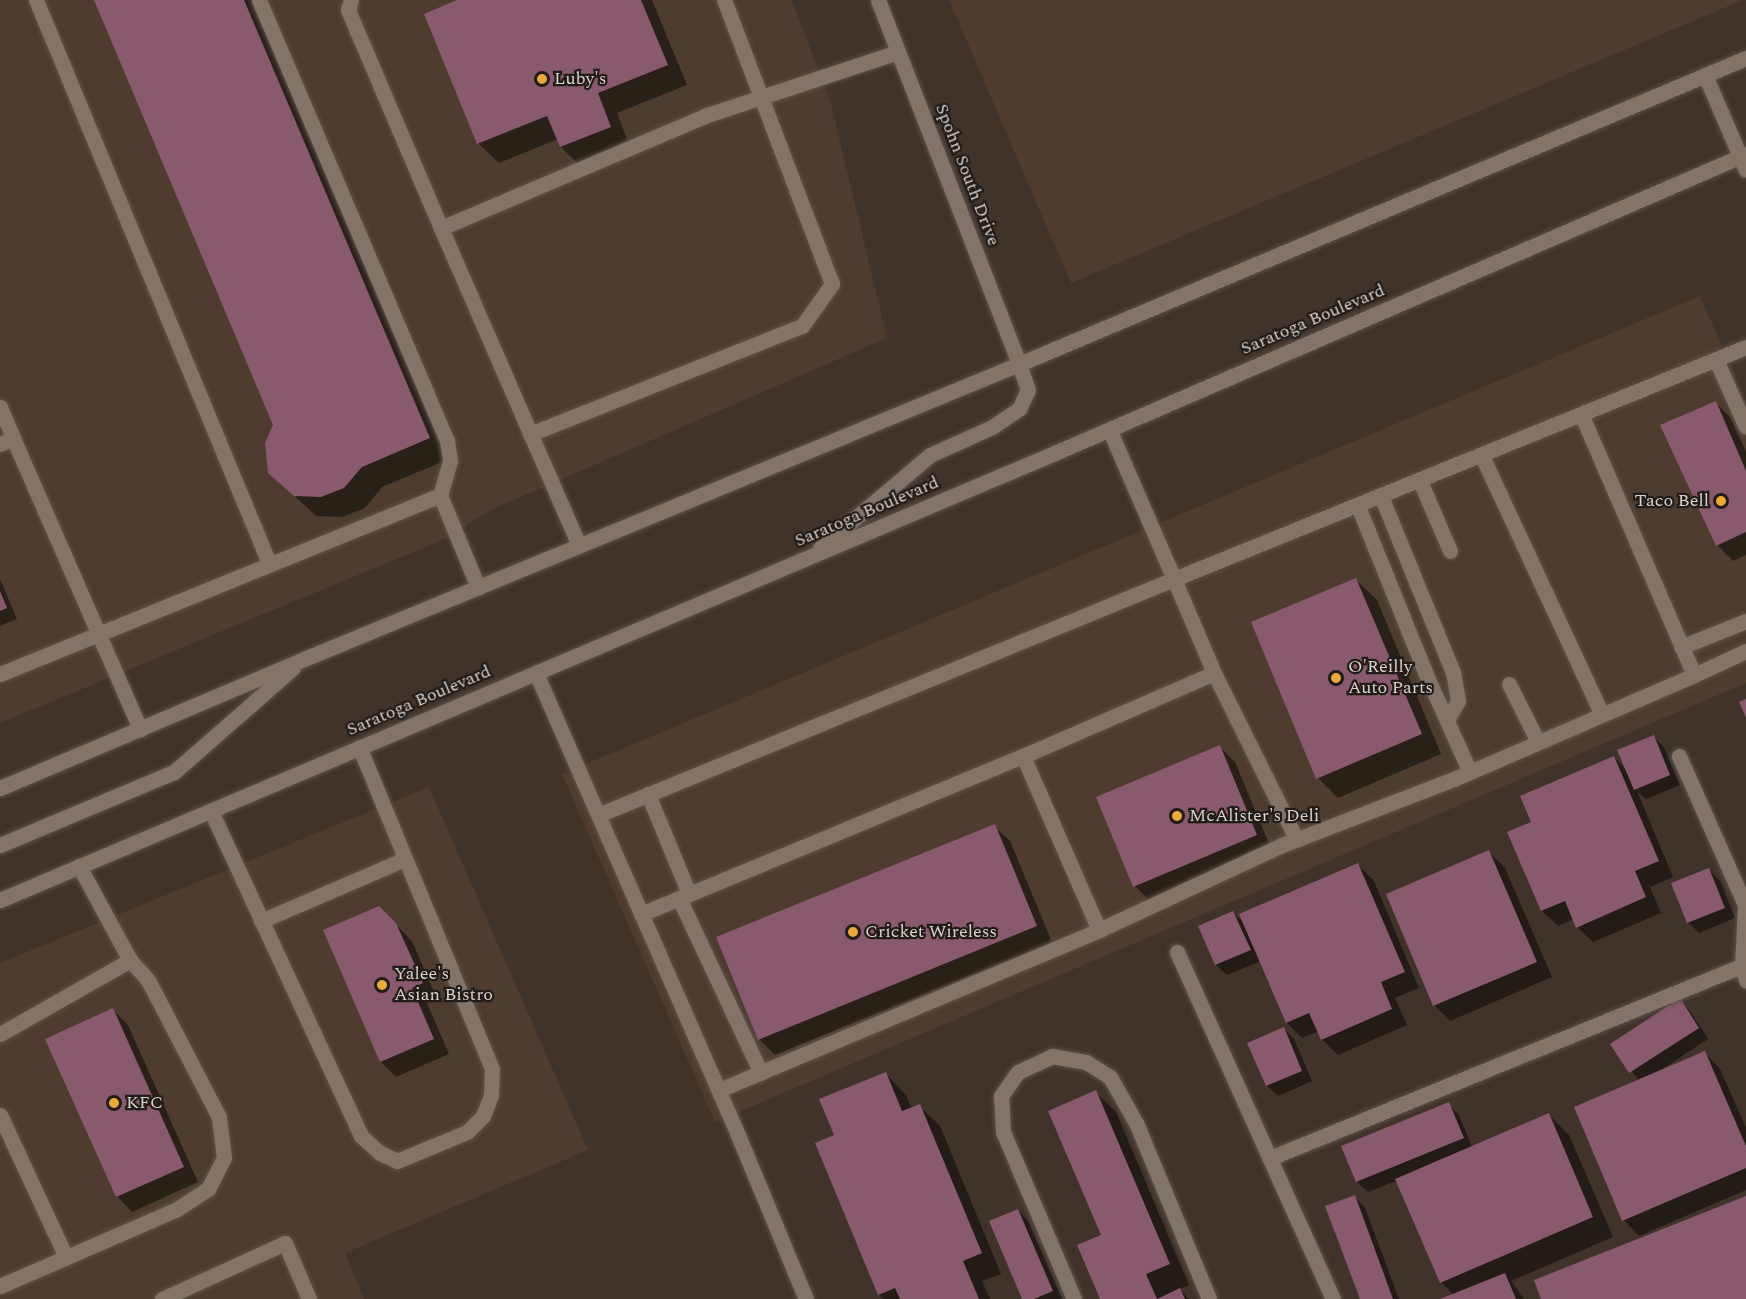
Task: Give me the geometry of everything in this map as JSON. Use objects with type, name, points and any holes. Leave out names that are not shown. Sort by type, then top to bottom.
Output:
[{"type":"main road","points":[[36,0],[269,563]]},
{"type":"main road","points":[[259,0],[447,441],[450,460],[440,495],[478,587]]},
{"type":"main road","points":[[351,0],[348,10],[579,545]]},
{"type":"main road","points":[[530,434],[802,326],[832,284],[723,0]]},
{"type":"main road","name":"Spohn South Drive","points":[[808,558],[930,455],[992,427],[1018,409],[1028,390],[878,0]]},
{"type":"main road","points":[[441,228],[707,115],[898,52]]},
{"type":"main road","points":[[0,789],[304,659],[1019,364],[1746,58]]},
{"type":"main road","points":[[1705,75],[1744,160]]},
{"type":"main road","name":"Saratoga Boulevard","points":[[0,900],[1744,160]]},
{"type":"main road","points":[[598,815],[1174,579],[1582,416],[1746,347]]},
{"type":"main road","points":[[1716,360],[1746,427]]},
{"type":"main road","points":[[0,407],[7,441],[98,632],[140,729]]},
{"type":"main road","points":[[1582,416],[1694,675]]},
{"type":"main road","points":[[1109,429],[1214,673],[1297,840]]},
{"type":"main road","points":[[1482,456],[1602,715]]},
{"type":"main road","points":[[1420,481],[1450,551]]},
{"type":"main road","points":[[0,674],[98,632],[440,495]]},
{"type":"main road","points":[[1381,496],[1453,672],[1458,701],[1447,720]]},
{"type":"main road","points":[[1358,506],[1470,772]]},
{"type":"main road","points":[[1681,647],[1746,621]]},
{"type":"main road","points":[[719,1090],[1099,930],[1297,840],[1470,772],[1746,651]]},
{"type":"main road","points":[[0,845],[174,772],[304,659]]},
{"type":"main road","points":[[536,673],[719,1090],[806,1299]]},
{"type":"main road","points":[[641,914],[1023,756],[1214,673]]},
{"type":"main road","points":[[1509,684],[1538,742]]},
{"type":"main road","points":[[210,811],[362,1136],[380,1153],[397,1161],[467,1132],[483,1116],[491,1095],[492,1069],[359,747]]},
{"type":"main road","points":[[1023,756],[1099,930]]},
{"type":"main road","points":[[1270,1158],[1745,970],[1745,905],[1679,756]]},
{"type":"main road","points":[[648,794],[685,896],[761,1073]]},
{"type":"main road","points":[[261,921],[405,859]]},
{"type":"main road","points":[[0,1286],[177,1209],[208,1189],[224,1158],[219,1117],[148,980],[130,960],[79,866]]},
{"type":"main road","points":[[1177,952],[1334,1299]]},
{"type":"main road","points":[[0,1034],[130,960]]},
{"type":"main road","points":[[1074,1299],[1003,1131],[1001,1096],[1018,1072],[1052,1056],[1086,1062],[1110,1077],[1137,1125],[1209,1299]]},
{"type":"main road","points":[[0,1115],[66,1257]]},
{"type":"main road","points":[[162,1299],[285,1243],[309,1299]]},
{"type":"shaded area","points":[[0,0],[792,0],[831,104],[887,338],[493,509],[440,541],[0,723]]},
{"type":"shaded area","points":[[949,0],[1743,0],[1071,283]]},
{"type":"shaded area","points":[[1700,296],[1746,402],[1746,683],[715,1122],[562,774]]},
{"type":"shaded area","points":[[429,787],[588,1150],[345,1253],[364,1299],[0,1299],[0,963]]},
{"type":"building","points":[[94,0],[244,0],[430,438],[362,467],[344,488],[321,497],[294,496],[268,473],[265,443],[273,425]]},
{"type":"building","name":"Luby's","points":[[457,0],[641,0],[668,65],[598,93],[611,127],[560,147],[547,116],[477,144],[424,14]]},
{"type":"building","name":"Taco Bell","points":[[1716,401],[1746,471],[1746,532],[1716,546],[1660,425]]},
{"type":"building","name":"O'Reilly Auto Parts","points":[[1356,578],[1422,734],[1316,779],[1251,622]]},
{"type":"building","points":[[0,591],[7,608],[0,611]]},
{"type":"building","points":[[1746,699],[1746,718],[1739,702]]},
{"type":"building","points":[[1654,735],[1670,775],[1634,790],[1617,750]]},
{"type":"building","name":"McAlister's Deli","points":[[1220,745],[1257,835],[1133,887],[1096,797]]},
{"type":"building","points":[[1614,756],[1659,861],[1635,871],[1646,897],[1576,928],[1565,901],[1541,911],[1507,832],[1531,822],[1520,796]]},
{"type":"building","points":[[995,824],[1037,926],[758,1040],[716,937]]},
{"type":"building","points":[[1489,850],[1537,962],[1433,1006],[1386,894]]},
{"type":"building","points":[[1358,863],[1405,972],[1381,982],[1392,1009],[1321,1040],[1309,1013],[1286,1023],[1239,914]]},
{"type":"building","points":[[1709,868],[1725,908],[1687,923],[1671,883]]},
{"type":"building","name":"Yalee's Asian Bistro","points":[[379,906],[396,923],[423,983],[412,988],[434,1039],[380,1062],[323,930]]},
{"type":"building","points":[[1233,911],[1251,950],[1215,965],[1198,926]]},
{"type":"building","points":[[1680,998],[1699,1028],[1629,1073],[1610,1044]]},
{"type":"building","name":"KFC","points":[[113,1008],[184,1167],[116,1197],[45,1039]]},
{"type":"building","points":[[1284,1027],[1302,1071],[1266,1086],[1247,1043]]},
{"type":"building","points":[[1705,1051],[1746,1146],[1746,1168],[1622,1221],[1574,1107]]},
{"type":"building","points":[[886,1072],[902,1111],[920,1104],[982,1253],[963,1261],[979,1299],[900,1299],[895,1288],[878,1295],[815,1143],[834,1135],[819,1099]]},
{"type":"building","points":[[1096,1090],[1170,1264],[1146,1274],[1157,1299],[1100,1299],[1077,1245],[1101,1235],[1048,1111]]},
{"type":"building","points":[[1449,1102],[1464,1138],[1356,1182],[1341,1146]]},
{"type":"building","points":[[1549,1113],[1593,1217],[1440,1283],[1395,1179]]},
{"type":"building","points":[[1355,1195],[1393,1299],[1360,1299],[1325,1206]]},
{"type":"building","points":[[1746,1196],[1746,1299],[1541,1299],[1534,1280]]},
{"type":"building","points":[[1018,1209],[1053,1291],[1034,1299],[1022,1299],[989,1221]]},
{"type":"building","points":[[1505,1273],[1516,1299],[1440,1299]]},
{"type":"building","points":[[1180,1288],[1185,1299],[1157,1299]]},
{"type":"place","name":"Luby's","points":[[542,79]]},
{"type":"place","name":"Taco Bell","points":[[1721,501]]},
{"type":"place","name":"O'Reilly Auto Parts","points":[[1336,678]]},
{"type":"place","name":"McAlister's Deli","points":[[1177,816]]},
{"type":"place","name":"Cricket Wireless","points":[[853,932]]},
{"type":"place","name":"Yalee's Asian Bistro","points":[[382,985]]},
{"type":"place","name":"KFC","points":[[114,1103]]}]
